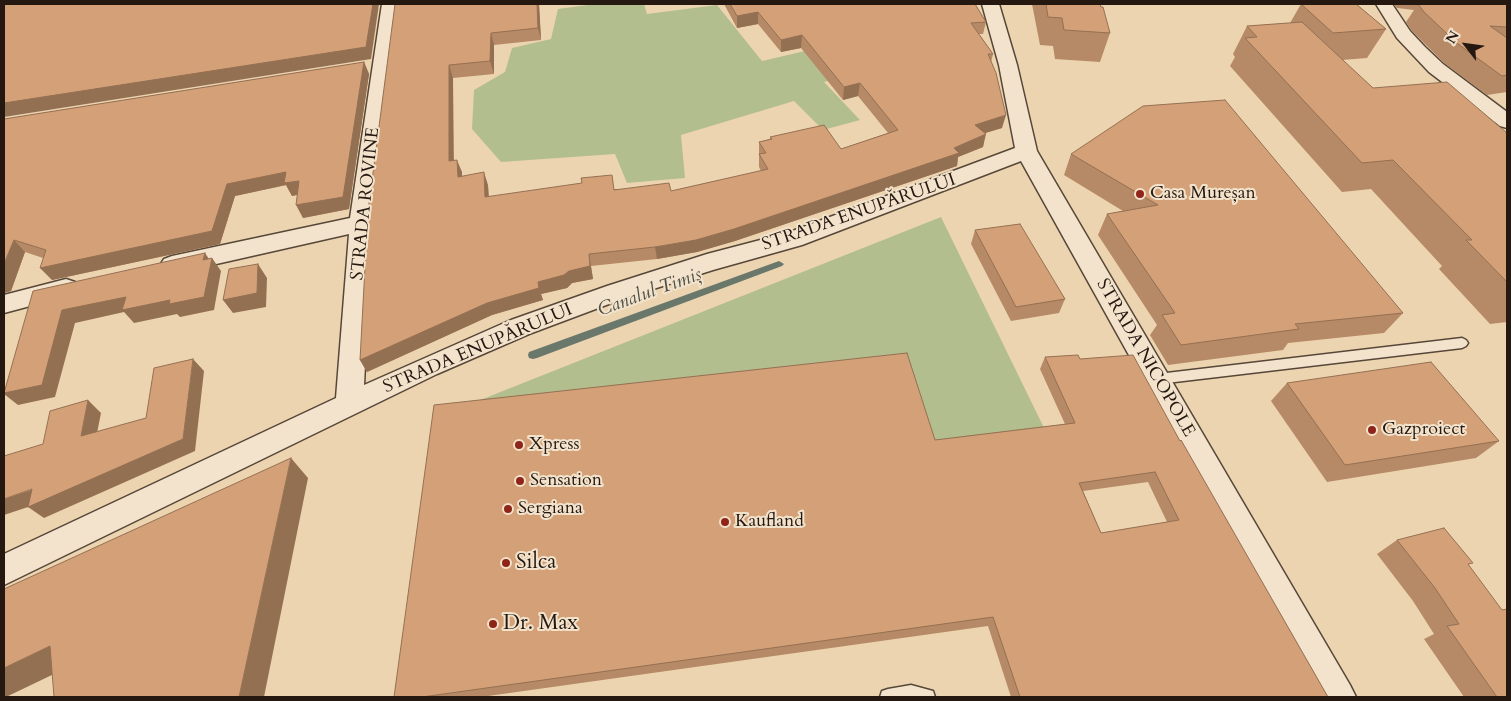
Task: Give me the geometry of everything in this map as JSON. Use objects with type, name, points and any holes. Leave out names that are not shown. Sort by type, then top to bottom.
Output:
[{"type":"street","name":"STRADA ROVINE","points":[[349,405],[372,67],[390,4]]},
{"type":"street","name":"STRADA NICOPOLE","points":[[991,4],[1008,65],[1026,151],[1338,697]]},
{"type":"street","points":[[1384,4],[1403,34],[1418,51],[1436,68],[1507,122]]},
{"type":"street","name":"STRADA ENUPĂRULUI","points":[[4,570],[428,367],[520,327],[616,292],[707,263],[794,239],[1026,151]]},
{"type":"street","points":[[154,268],[361,223]]},
{"type":"street","points":[[4,304],[87,284]]},
{"type":"lane","points":[[1158,379],[1462,344]]},
{"type":"lane","points":[[888,697],[911,692],[926,697]]},
{"type":"green space","points":[[595,4],[644,4],[647,14],[717,5],[762,61],[835,44],[861,72],[824,82],[860,120],[823,130],[794,101],[681,135],[685,178],[627,183],[615,154],[501,162],[472,129],[474,90],[505,72],[512,48],[551,39],[558,9]]},
{"type":"green space","points":[[941,217],[1048,436],[932,451],[440,416]]},
{"type":"building","points":[[4,4],[373,4],[366,47],[4,103]]},
{"type":"building","points":[[395,4],[537,4],[538,28],[491,33],[490,61],[449,65],[449,161],[457,160],[458,177],[484,172],[485,197],[582,183],[581,178],[612,175],[614,190],[669,183],[671,191],[768,169],[759,154],[766,153],[759,142],[772,139],[770,137],[824,125],[841,149],[898,130],[860,83],[844,87],[802,35],[781,40],[758,12],[737,16],[730,4],[975,4],[986,22],[971,23],[993,54],[988,54],[996,73],[1006,115],[975,125],[986,134],[954,148],[959,153],[696,240],[655,247],[589,254],[590,266],[538,282],[539,288],[487,303],[360,360],[368,211]]},
{"type":"building","points":[[1046,4],[1100,4],[1103,7],[1110,33],[1064,30],[1062,18],[1048,17]]},
{"type":"building","points":[[1301,4],[1356,4],[1386,29],[1333,33]]},
{"type":"building","points":[[1418,4],[1507,4],[1507,27],[1490,26],[1507,38],[1507,75],[1502,76],[1458,44]]},
{"type":"building","points":[[1302,22],[1373,88],[1447,82],[1507,133],[1507,282],[1466,240],[1472,240],[1393,160],[1362,163],[1245,38],[1257,37],[1247,26]]},
{"type":"building","points":[[364,62],[343,197],[296,205],[299,181],[284,183],[286,172],[227,184],[212,231],[40,268],[46,250],[14,240],[4,264],[4,119]]},
{"type":"building","points":[[1225,100],[1403,313],[1295,324],[1299,329],[1181,345],[1162,315],[1175,313],[1107,214],[1158,205],[1071,154],[1143,106]]},
{"type":"building","points":[[1020,224],[1065,299],[1016,307],[975,230]]},
{"type":"building","points":[[205,253],[203,260],[212,258],[204,297],[169,304],[170,300],[122,310],[126,297],[62,310],[42,385],[4,393],[33,291]]},
{"type":"building","points":[[258,264],[257,293],[223,300],[229,269]]},
{"type":"building","points":[[907,353],[935,440],[1075,423],[1045,357],[1078,355],[1080,359],[1133,355],[1180,441],[1328,697],[1020,697],[993,617],[422,697],[394,697],[434,405]],"holes":[[[1155,472],[1179,520],[1101,533],[1079,483]]]},
{"type":"building","points":[[193,359],[183,439],[28,507],[32,489],[4,499],[4,456],[43,444],[50,411],[88,400],[81,436],[146,418],[154,368]]},
{"type":"building","name":"Gazproiect","points":[[1431,362],[1499,441],[1345,465],[1287,383]]},
{"type":"building","points":[[291,458],[239,697],[54,697],[50,646],[4,668],[4,589]]},
{"type":"building","points":[[1444,528],[1473,563],[1468,564],[1502,610],[1507,609],[1507,697],[1497,697],[1447,626],[1459,624],[1435,588],[1397,540]]},
{"type":"waterway","name":"Canalul Timiș","points":[[533,355],[779,264]]},
{"type":"place","name":"Casa Mureșan","points":[[1140,194]]},
{"type":"place","name":"Gazproiect","points":[[1372,430]]},
{"type":"place","name":"Xpress","points":[[519,445]]},
{"type":"place","name":"Sensation","points":[[520,481]]},
{"type":"place","name":"Sergiana","points":[[508,509]]},
{"type":"place","name":"Kaufland","points":[[725,522]]},
{"type":"place","name":"Silca","points":[[506,563]]},
{"type":"place","name":"Dr. Max","points":[[493,624]]}]
